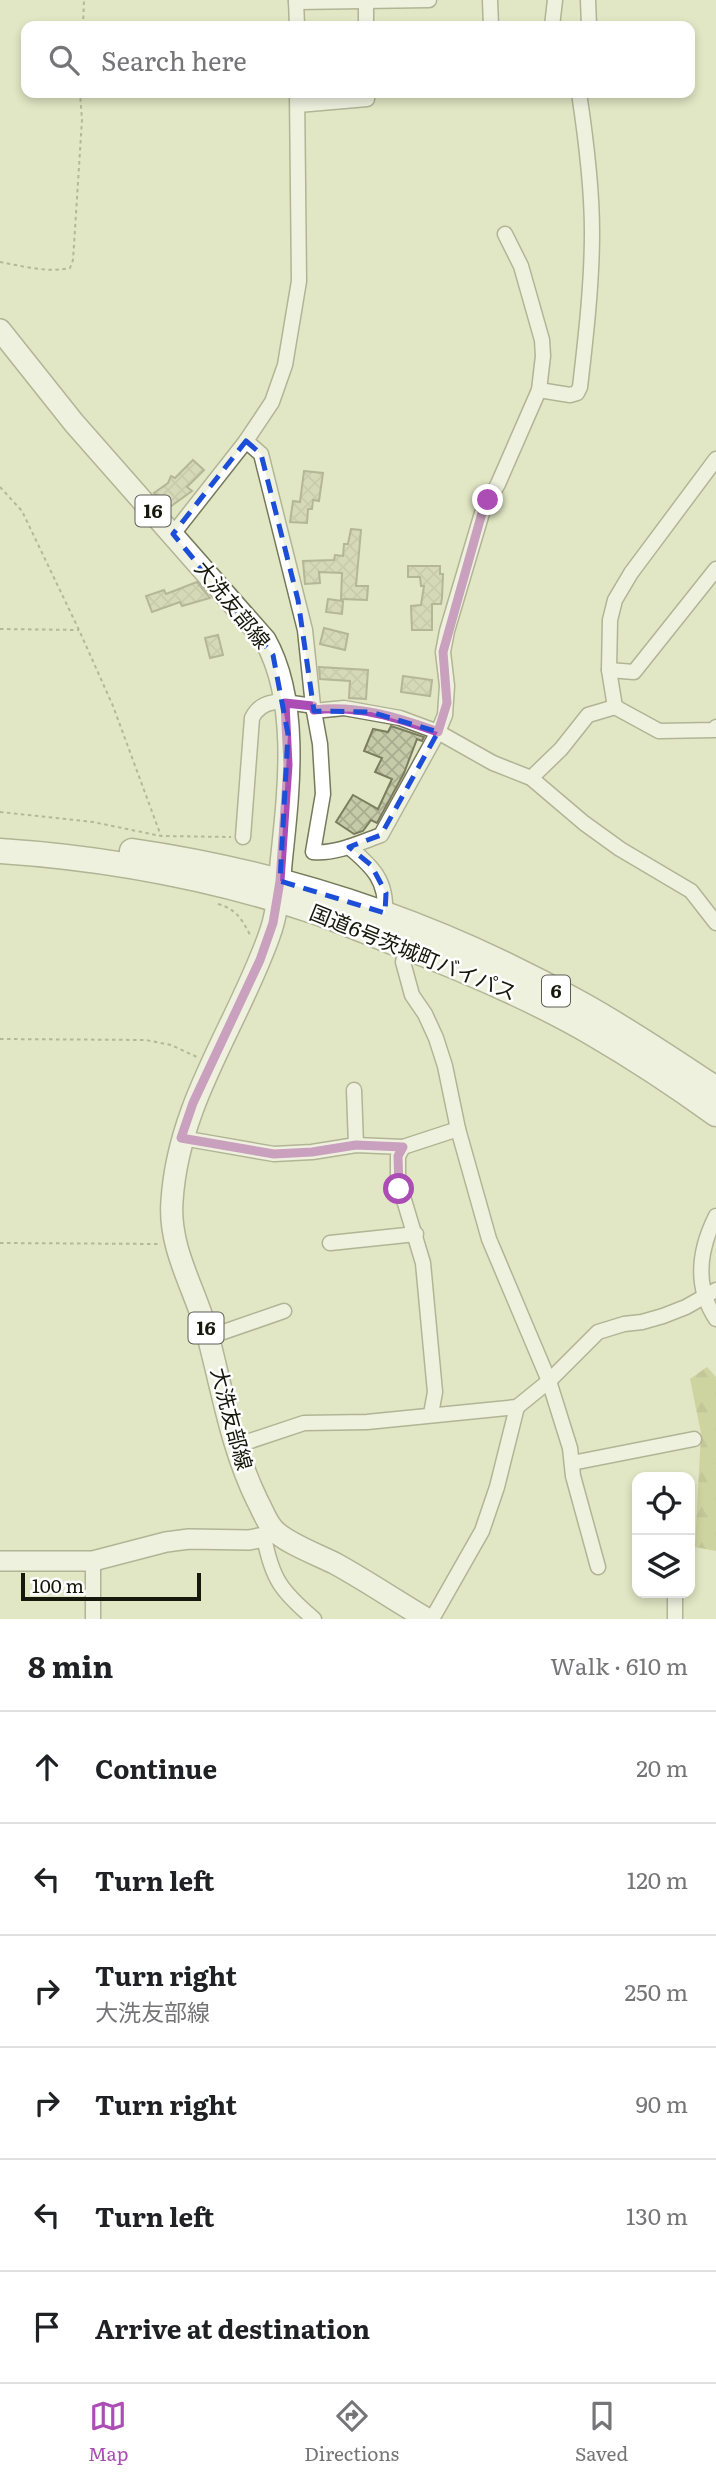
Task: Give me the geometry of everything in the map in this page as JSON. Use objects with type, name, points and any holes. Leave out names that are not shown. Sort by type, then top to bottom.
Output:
[{"type":"highway","name":"国道6号茨城町バイパス","points":[[0,834],[172,856],[279,891],[316,912],[469,971],[591,1032],[716,1114]]},
{"type":"highway","name":"国道6号茨城町バイパス","points":[[0,851],[134,866],[386,913],[466,947],[578,1002],[716,1089]]},
{"type":"main road","name":"大洗友部線","points":[[0,330],[62,408],[265,640],[273,655],[285,703],[288,765],[279,891],[273,923],[260,960],[193,1103],[181,1138],[172,1205],[174,1243],[201,1307],[235,1446],[269,1534]]},
{"type":"main road","points":[[269,1534],[337,1565],[429,1619]]},
{"type":"street","points":[[297,21],[296,1],[429,0]]},
{"type":"street","points":[[490,0],[491,21]]},
{"type":"street","points":[[553,21],[555,0]]},
{"type":"street","points":[[588,0],[589,21]]},
{"type":"street","points":[[366,2],[366,21]]},
{"type":"street","points":[[173,534],[246,441],[272,402],[280,382],[299,281],[298,99],[367,98]]},
{"type":"street","points":[[539,390],[570,395],[577,393],[580,387],[586,339],[592,233],[587,140],[580,98]]},
{"type":"street","points":[[371,865],[381,835],[438,732],[447,703],[443,652],[482,513],[498,484],[539,390],[542,340],[521,266],[505,234]]},
{"type":"street","points":[[246,441],[261,454],[305,630],[320,744],[323,794],[313,852],[349,847],[381,835]]},
{"type":"street","points":[[614,707],[609,670],[610,620],[615,600],[631,573],[716,459]]},
{"type":"street","points":[[609,670],[634,671],[716,569]]},
{"type":"street","points":[[243,837],[252,718],[258,707],[285,703],[371,712],[400,718],[438,732],[493,763],[531,778],[584,823],[620,849],[691,891],[716,923]]},
{"type":"street","points":[[531,778],[561,749],[588,715],[614,707],[659,731],[703,732],[716,727]]},
{"type":"street","points":[[349,847],[371,865],[386,893],[386,913]]},
{"type":"street","points":[[405,947],[403,962],[412,995],[436,1038],[489,1239],[548,1381],[570,1448],[573,1476],[598,1567]]},
{"type":"street","points":[[354,1090],[356,1145]]},
{"type":"street","points":[[181,1138],[274,1154],[312,1152],[356,1145],[403,1147],[458,1129]]},
{"type":"street","points":[[403,1147],[398,1156],[399,1189],[424,1263],[435,1392],[431,1415]]},
{"type":"street","points":[[716,1216],[706,1236],[701,1278],[710,1294],[716,1319]]},
{"type":"street","points":[[330,1243],[416,1234]]},
{"type":"street","points":[[235,1446],[304,1423],[366,1422],[517,1407],[598,1332],[617,1325],[663,1316],[710,1294]]},
{"type":"street","points":[[209,1337],[284,1311]]},
{"type":"street","points":[[429,1619],[482,1531],[497,1486],[517,1407]]},
{"type":"street","points":[[572,1463],[694,1439]]},
{"type":"street","points":[[0,1561],[93,1561],[166,1542],[189,1539],[249,1540],[269,1534],[271,1569],[281,1587],[314,1619]]},
{"type":"street","points":[[93,1561],[93,1619]]},
{"type":"street","points":[[674,1598],[675,1619]]},
{"type":"path","points":[[83,0],[83,21]]},
{"type":"path","points":[[0,262],[33,268],[70,268],[73,260],[82,120],[80,98]]},
{"type":"path","points":[[0,487],[22,511],[79,630],[113,706],[161,836]]},
{"type":"path","points":[[0,629],[79,630]]},
{"type":"path","points":[[0,812],[93,822],[161,836],[243,837]]},
{"type":"path","points":[[209,901],[229,907],[240,917],[260,960]]},
{"type":"path","points":[[0,1039],[146,1040],[171,1045],[211,1063]]},
{"type":"path","points":[[0,1243],[174,1243]]},
{"type":"highlighted area","points":[[246,441],[261,454],[298,600],[314,711],[371,712],[438,732],[381,835],[349,847],[371,865],[386,893],[385,913],[280,881],[288,734],[273,655],[173,534]]},
{"type":"green space","points":[[707,1367],[716,1377],[716,1551],[695,1547],[701,1433],[690,1379]]},
{"type":"building","points":[[193,460],[204,470],[187,487],[192,491],[167,509],[154,493],[168,483],[171,476],[175,478]]},
{"type":"building","points":[[304,471],[323,473],[319,501],[313,500],[312,509],[308,509],[307,523],[290,522],[293,501],[300,502]]},
{"type":"building","points":[[351,529],[361,530],[356,586],[368,586],[367,600],[341,599],[342,573],[319,572],[320,583],[305,584],[303,561],[334,560],[335,555],[343,556],[344,544],[348,544]]},
{"type":"building","points":[[408,566],[440,566],[440,574],[443,574],[441,604],[432,604],[432,630],[412,630],[411,606],[421,605],[424,586],[421,586],[420,577],[408,577]]},
{"type":"building","points":[[197,582],[210,598],[182,606],[180,602],[152,612],[146,596],[164,590],[166,594]]},
{"type":"building","points":[[328,599],[343,601],[342,614],[326,612]]},
{"type":"building","points":[[324,628],[348,634],[345,650],[320,644]]},
{"type":"building","points":[[218,635],[223,655],[210,658],[205,638]]},
{"type":"building","points":[[319,667],[368,670],[366,699],[349,698],[350,681],[320,679]]},
{"type":"building","points":[[403,676],[432,680],[430,696],[401,692]]},
{"type":"building","points":[[391,726],[424,737],[422,741],[417,739],[404,773],[377,823],[371,820],[363,831],[354,834],[336,822],[353,795],[378,809],[392,779],[375,772],[382,758],[364,751],[373,729],[388,732]]},
{"type":"route","points":[[399,1189],[398,1156],[403,1147],[356,1145],[312,1152],[274,1154],[181,1138],[193,1103],[260,960],[273,923],[280,881],[288,765],[285,703],[313,706],[314,710],[344,708],[371,712],[400,718],[438,732],[447,703],[443,652],[447,631],[488,500]]}]
